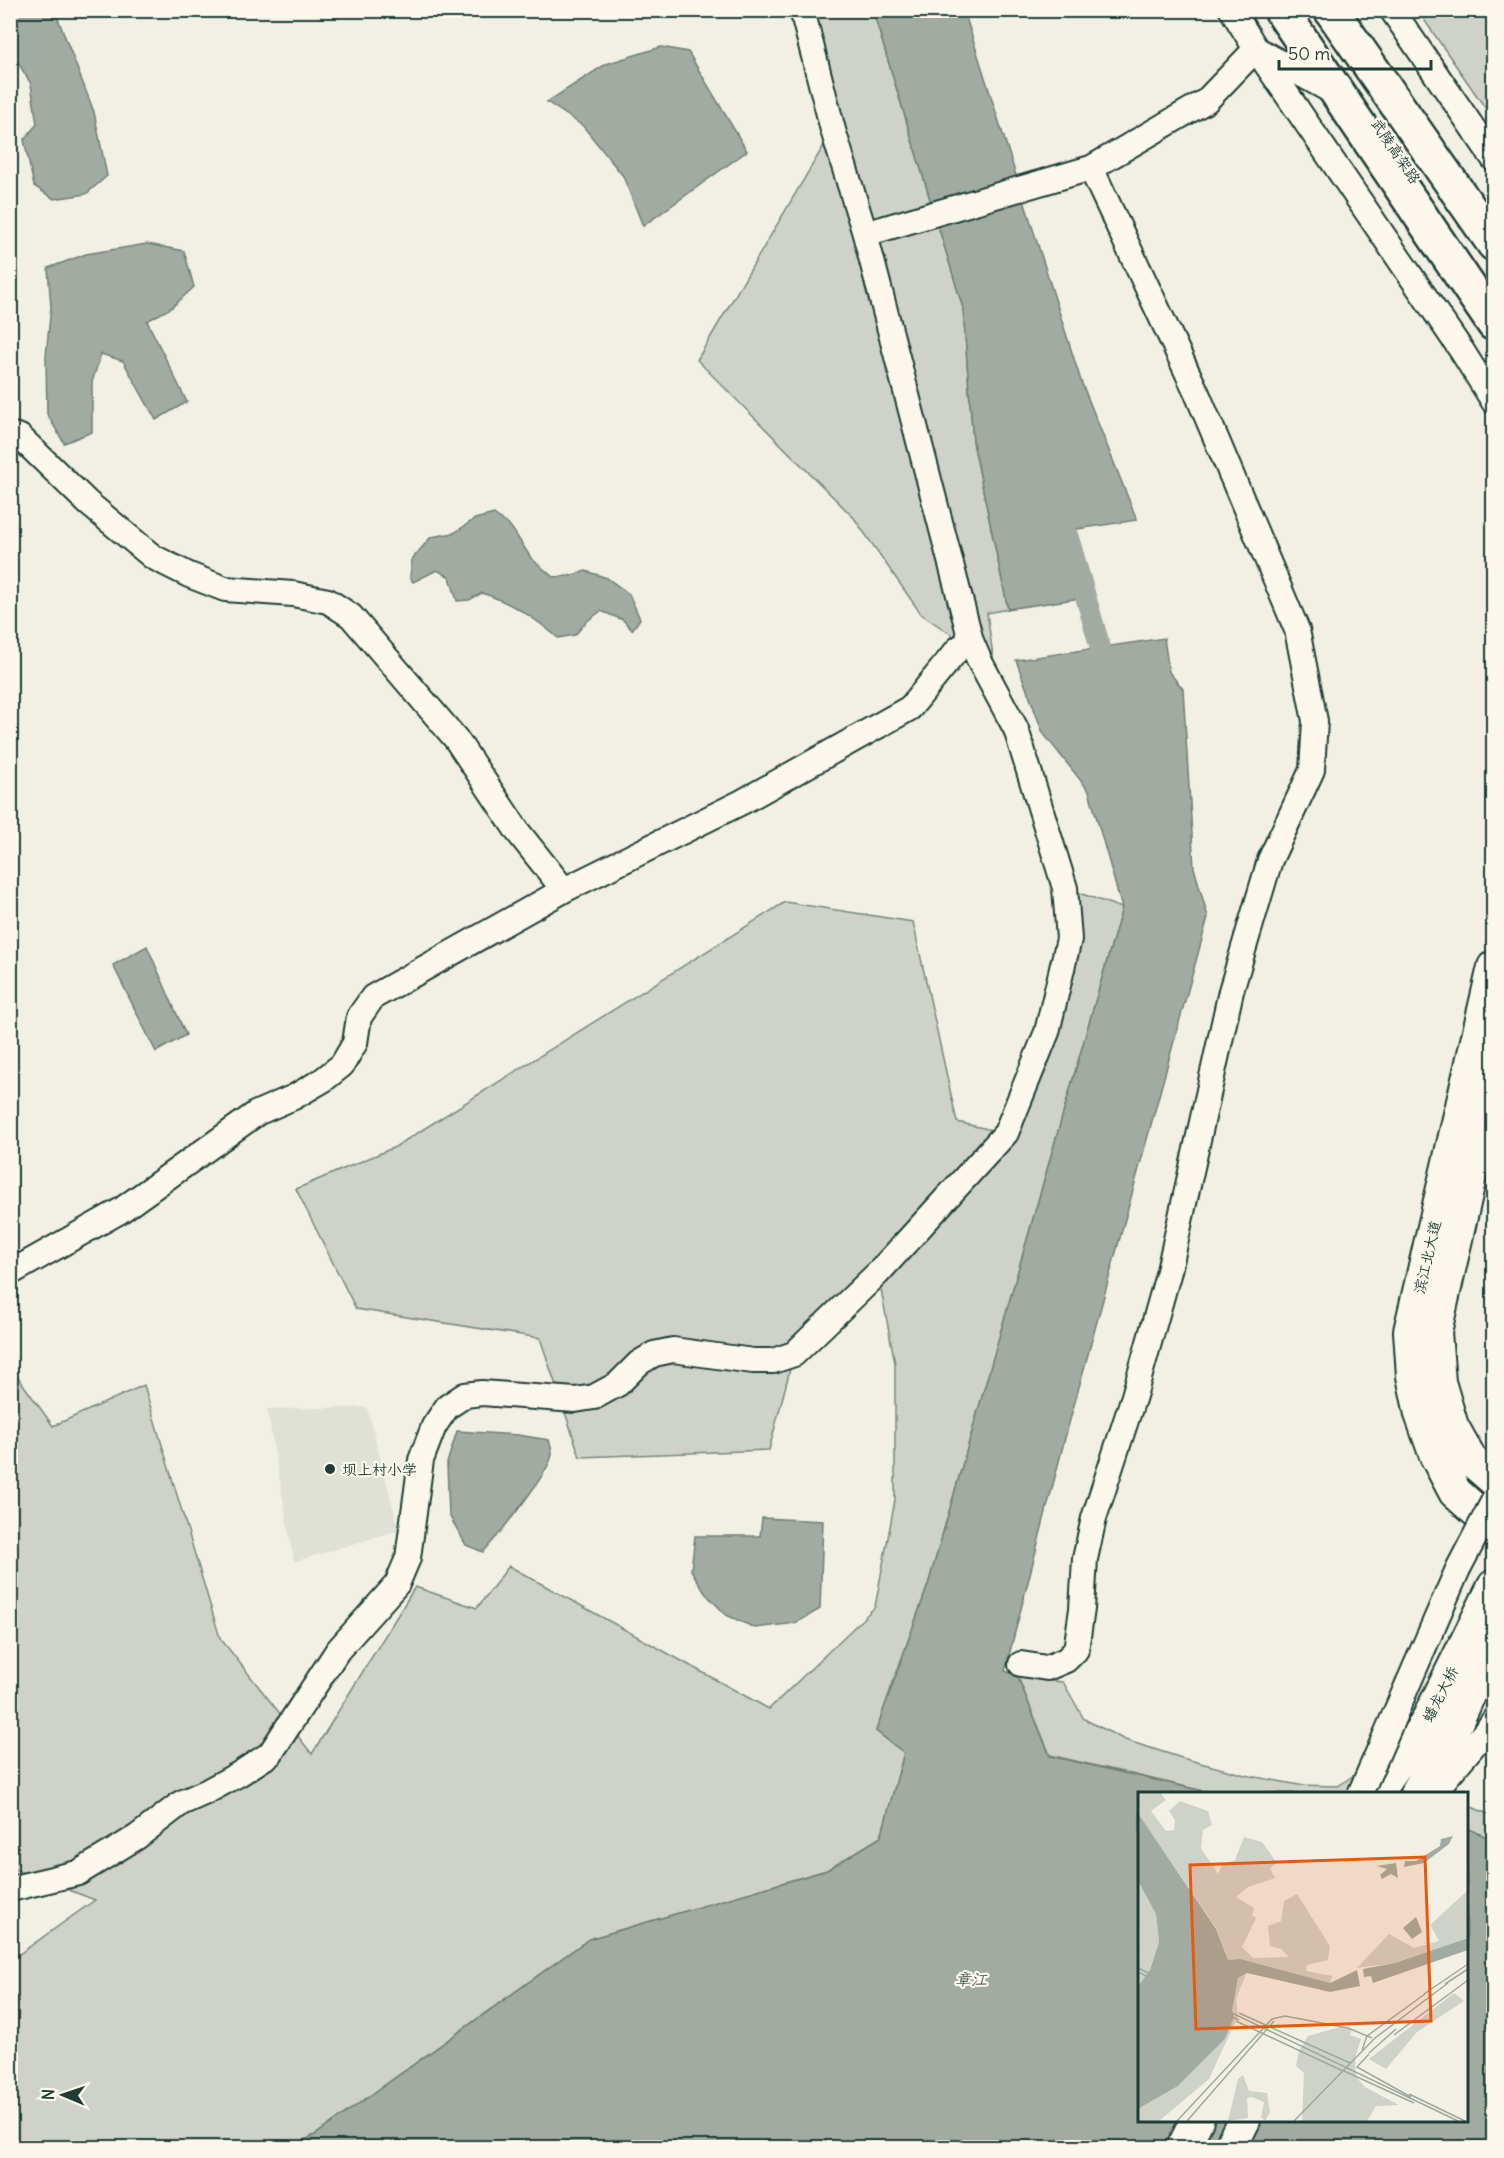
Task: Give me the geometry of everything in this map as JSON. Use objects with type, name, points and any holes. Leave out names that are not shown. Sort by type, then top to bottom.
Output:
[{"type":"highway","points":[[1281,10],[1494,324]]},
{"type":"highway","name":"武陵高架路","points":[[1297,10],[1494,292]]},
{"type":"highway","points":[[1331,10],[1374,72],[1494,231]]},
{"type":"highway","name":"武陵高架路","points":[[1331,10],[1494,244]]},
{"type":"main road","name":"滨江北大道","points":[[1494,967],[1410,1331],[1413,1376],[1421,1414],[1436,1456],[1455,1492],[1494,1527]]},
{"type":"main road","name":"滨江北大道","points":[[1494,1070],[1435,1332],[1439,1382],[1452,1426],[1472,1460],[1494,1479]]},
{"type":"main road","name":"蟠龙大桥","points":[[1376,1792],[1425,1725],[1494,1586]]},
{"type":"main road","name":"蟠龙大桥","points":[[1417,1792],[1450,1736],[1494,1640]]},
{"type":"main road","points":[[1183,2148],[1196,2122]]},
{"type":"main road","points":[[1230,2148],[1243,2122]]},
{"type":"street","points":[[10,1889],[78,1873],[137,1837],[182,1803],[215,1788],[270,1754],[338,1650],[397,1584],[408,1558],[421,1460],[434,1426],[447,1407],[465,1395],[482,1393],[574,1400],[594,1397],[618,1384],[639,1364],[654,1354],[673,1350],[753,1361],[773,1361],[794,1354],[878,1273],[1006,1133],[1047,1032],[1069,939],[1065,888],[1019,739],[971,641],[865,234],[833,130],[802,10]]},
{"type":"street","points":[[1232,10],[1494,402]]},
{"type":"street","points":[[1392,10],[1494,159]]},
{"type":"street","points":[[865,234],[1091,168],[1206,101],[1256,49]]},
{"type":"street","points":[[1256,49],[1339,95]]},
{"type":"street","points":[[1021,1664],[1047,1668],[1066,1660],[1076,1650],[1082,1609],[1085,1559],[1094,1518],[1134,1396],[1169,1271],[1231,991],[1270,860],[1312,770],[1315,721],[1297,630],[1196,391],[1091,168]]},
{"type":"street","points":[[10,434],[20,437],[88,503],[153,557],[189,575],[225,589],[293,594],[328,601],[351,616],[456,739],[518,832],[564,890]]},
{"type":"street","points":[[10,1273],[120,1211],[257,1113],[294,1097],[323,1080],[342,1065],[355,1043],[359,1017],[373,997],[564,890],[742,802],[910,708],[958,649],[971,641]]},
{"type":"street","points":[[1361,1792],[1458,1569],[1494,1500]]},
{"type":"street","points":[[1434,1792],[1494,1720]]},
{"type":"shaded area","points":[[802,11],[873,11],[963,308],[973,442],[1008,609],[987,613],[994,663],[921,614],[854,518],[697,360],[833,130]]},
{"type":"shaded area","points":[[1418,11],[1493,11],[1493,119]]},
{"type":"shaded area","points":[[1065,888],[1122,908],[928,1585],[876,1731],[904,1753],[881,1837],[827,1870],[589,1939],[315,2135],[290,2147],[11,2147],[11,1960],[95,1900],[11,1868],[10,1366],[53,1426],[144,1385],[220,1638],[312,1754],[415,1587],[477,1608],[509,1566],[769,1709],[875,1607],[895,1500],[895,1363],[878,1274],[794,1354],[769,1450],[580,1457],[540,1338],[356,1309],[296,1189],[395,1147],[785,902],[913,922],[957,1122],[1005,1133],[1047,1032]]},
{"type":"shaded area","name":"坝上村小学","points":[[367,1407],[399,1530],[294,1562],[267,1409]]},
{"type":"shaded area","points":[[1017,1675],[1063,1682],[1084,1719],[1125,1740],[1182,1758],[1245,1775],[1299,1785],[1338,1786],[1360,1771],[1395,1768],[1417,1771],[1443,1792],[1208,1792],[1050,1755]]},
{"type":"shaded area","points":[[1468,1805],[1493,1816],[1493,1840],[1468,1828]]},
{"type":"water","points":[[11,10],[55,11],[94,112],[107,176],[86,194],[54,199],[34,186],[24,140],[37,124],[31,84],[11,51]]},
{"type":"water","points":[[873,11],[964,11],[1081,381],[1137,520],[1071,530],[1081,598],[1008,609],[973,442],[963,308]]},
{"type":"water","points":[[661,47],[688,52],[747,151],[643,226],[623,176],[583,126],[547,102],[606,64]]},
{"type":"water","points":[[147,244],[184,251],[194,287],[171,308],[147,321],[187,402],[156,420],[123,361],[101,354],[92,382],[92,432],[64,443],[47,414],[46,356],[51,307],[48,268],[86,254]]},
{"type":"water","points":[[494,514],[511,527],[531,558],[553,577],[569,576],[586,571],[607,578],[629,594],[640,619],[632,630],[623,620],[601,611],[586,622],[575,635],[558,638],[522,611],[493,597],[482,593],[469,600],[457,601],[450,577],[437,570],[413,582],[410,577],[412,559],[431,537],[454,533],[475,519]]},
{"type":"water","name":"章江","points":[[1164,638],[1169,672],[1183,689],[1194,868],[1208,917],[1065,1438],[1005,1671],[1017,1675],[1050,1756],[1208,1792],[1138,1792],[1138,2122],[1468,2122],[1468,1828],[1493,1840],[1493,2147],[290,2148],[315,2135],[589,1939],[827,1870],[881,1837],[904,1753],[876,1731],[928,1585],[1122,908],[1089,791],[1043,733],[1016,660]]},
{"type":"water","points":[[147,946],[186,1035],[156,1052],[113,965]]},
{"type":"water","points":[[457,1431],[518,1435],[549,1440],[551,1449],[552,1454],[543,1474],[511,1519],[483,1552],[466,1545],[449,1515],[447,1463]]},
{"type":"water","points":[[762,1518],[823,1521],[820,1609],[796,1623],[755,1628],[726,1615],[705,1593],[691,1570],[695,1536],[760,1536]]},
{"type":"waterway","points":[[1068,536],[1108,674]]},
{"type":"place","name":"坝上村小学","points":[[330,1469]]}]
